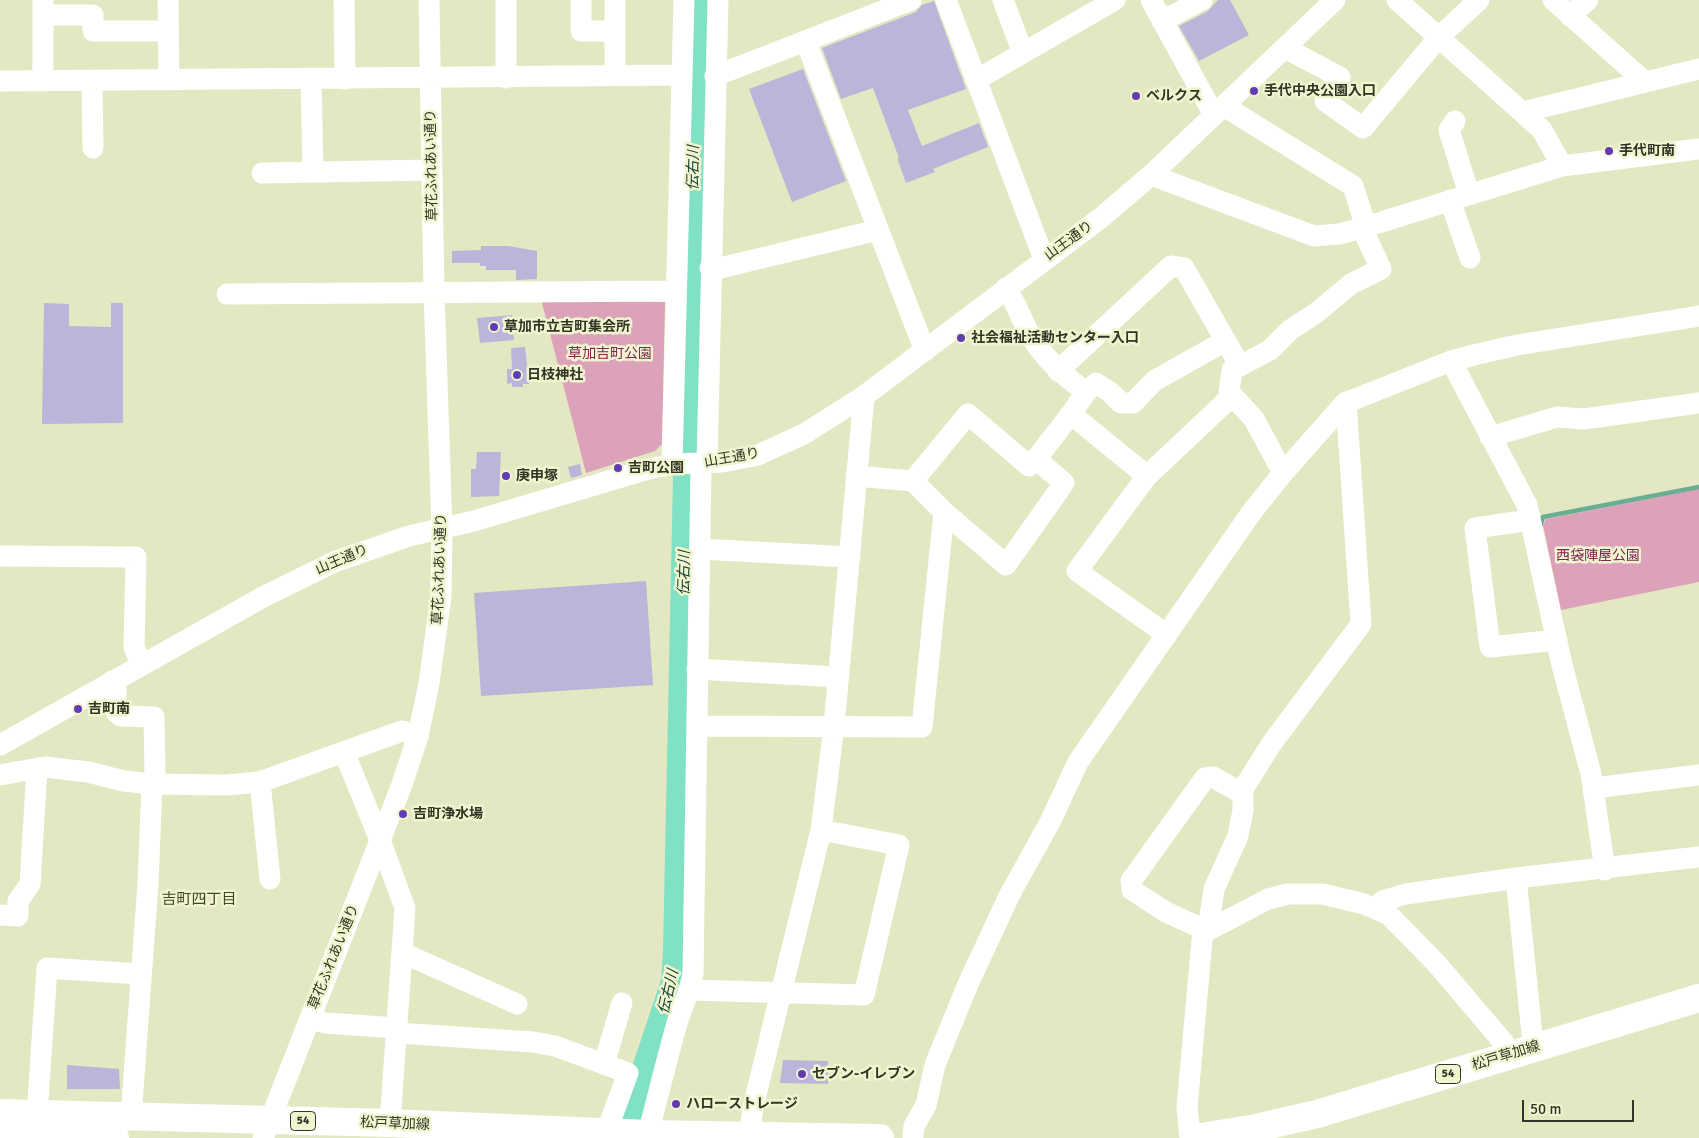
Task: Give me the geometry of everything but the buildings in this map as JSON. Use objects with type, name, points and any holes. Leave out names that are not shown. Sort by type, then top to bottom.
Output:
[{"type":"main road","name":"松戸草加線","points":[[1195,1138],[1256,1128],[1317,1114],[1699,998]]},
{"type":"main road","name":"松戸草加線","points":[[0,1113],[131,1117],[266,1129],[390,1123],[648,1134],[880,1138]]},
{"type":"main road","points":[[0,1133],[115,1138]]},
{"type":"street","points":[[168,0],[169,80]]},
{"type":"street","points":[[344,0],[345,79]]},
{"type":"street","name":"草花ふれあい通り","points":[[266,1129],[380,840],[418,736],[436,641],[441,596],[442,528],[434,292],[429,0]]},
{"type":"street","points":[[506,0],[506,78]]},
{"type":"street","points":[[581,0],[581,31],[615,31]]},
{"type":"street","points":[[615,0],[615,75]]},
{"type":"street","points":[[648,1134],[678,1021],[685,999],[691,990],[698,726],[696,718],[700,549],[675,291],[684,0]]},
{"type":"street","points":[[691,464],[710,268],[718,0]]},
{"type":"street","points":[[715,76],[911,0]]},
{"type":"street","points":[[946,0],[1044,259]]},
{"type":"street","points":[[1003,0],[1023,53]]},
{"type":"street","points":[[976,80],[1115,0]]},
{"type":"street","points":[[1151,0],[1162,21],[1219,110],[1353,186],[1364,227],[1381,269],[1351,284],[1316,313],[1290,330],[1270,350],[1232,370],[1229,392],[1254,419],[1282,473]]},
{"type":"street","points":[[1162,21],[1202,0]]},
{"type":"street","name":"山王通り","points":[[0,745],[263,597],[334,562],[376,546],[691,464],[749,457],[781,446],[804,434],[864,396],[1102,217],[1151,175],[1335,0]]},
{"type":"street","points":[[1396,0],[1542,130],[1562,166]]},
{"type":"street","points":[[1284,48],[1340,77],[1325,101],[1363,128],[1439,37],[1479,0]]},
{"type":"street","points":[[1553,0],[1644,81]]},
{"type":"street","points":[[1570,16],[1588,0]]},
{"type":"street","points":[[43,81],[43,8],[93,16],[93,31],[168,31]]},
{"type":"street","points":[[806,42],[925,351]]},
{"type":"street","points":[[1523,112],[1699,68]]},
{"type":"street","points":[[0,81],[682,75]]},
{"type":"street","points":[[311,79],[313,172]]},
{"type":"street","points":[[92,81],[93,148]]},
{"type":"street","points":[[1455,121],[1449,130],[1470,258]]},
{"type":"street","points":[[1151,175],[1314,236],[1339,234],[1364,227],[1562,166],[1699,149]]},
{"type":"street","points":[[262,173],[432,170]]},
{"type":"street","points":[[710,268],[720,268],[878,230]]},
{"type":"street","points":[[1058,371],[1171,266],[1184,268],[1240,366]]},
{"type":"street","points":[[1006,288],[1030,335],[1058,371],[1086,392]]},
{"type":"street","points":[[227,294],[675,291]]},
{"type":"street","points":[[913,1138],[914,1126],[926,1105],[935,1065],[968,984],[1010,894],[1050,822],[1078,762],[1251,513],[1282,473],[1346,402],[1451,361],[1517,345],[1699,316]]},
{"type":"street","points":[[913,481],[968,414],[1029,466],[1071,414],[1086,392],[1096,383],[1110,392],[1120,403],[1133,403],[1154,381],[1225,341]]},
{"type":"street","points":[[1451,361],[1527,505],[1556,640],[1594,788],[1605,870]]},
{"type":"street","points":[[749,1136],[753,1107],[820,830],[834,726],[864,396]]},
{"type":"street","points":[[1167,635],[1077,571],[1147,476],[1232,396]]},
{"type":"street","points":[[1190,1138],[1187,1107],[1205,931],[1214,890],[1238,836],[1244,810],[1243,794],[1250,776],[1272,743],[1361,624],[1346,402]]},
{"type":"street","points":[[1490,437],[1557,417],[1584,418],[1699,403]]},
{"type":"street","points":[[1071,414],[1147,476]]},
{"type":"street","points":[[856,476],[913,481],[944,512],[1006,564],[1064,483],[1036,459]]},
{"type":"street","points":[[698,726],[922,727],[944,512]]},
{"type":"street","points":[[1530,520],[1475,528],[1490,647],[1556,640]]},
{"type":"street","points":[[700,549],[850,557]]},
{"type":"street","points":[[0,556],[136,556],[134,648],[142,664]]},
{"type":"street","points":[[697,669],[838,677]]},
{"type":"street","points":[[112,681],[116,688],[116,712],[121,716],[154,717],[155,774],[152,784],[131,1117]]},
{"type":"street","points":[[0,775],[37,768],[88,772],[124,781],[152,784],[226,785],[260,782],[402,732],[418,736]]},
{"type":"street","points":[[344,752],[405,908],[390,1123]]},
{"type":"street","points":[[0,915],[18,916],[18,901],[30,884],[37,768]]},
{"type":"street","points":[[1594,788],[1699,775]]},
{"type":"street","points":[[1205,931],[1150,902],[1132,890],[1131,881],[1205,778],[1213,777],[1243,794]]},
{"type":"street","points":[[260,782],[270,879]]},
{"type":"street","points":[[691,990],[781,991],[864,995],[899,845],[820,830]]},
{"type":"street","points":[[1377,909],[1382,901],[1406,894],[1516,878],[1605,870],[1699,858]]},
{"type":"street","points":[[1516,878],[1532,1034],[1536,1047]]},
{"type":"street","points":[[1205,931],[1268,899],[1300,892],[1323,894],[1377,909],[1389,915],[1437,964],[1504,1044],[1507,1056]]},
{"type":"street","points":[[403,953],[517,1004]]},
{"type":"street","points":[[37,1114],[48,968],[141,974]]},
{"type":"street","points":[[604,1064],[622,1003]]},
{"type":"street","points":[[310,1018],[325,1024],[534,1042],[555,1046],[628,1073],[606,1132]]},
{"type":"green space","name":"草加吉町公園","points":[[541,299],[665,302],[662,444],[655,451],[586,473]]},
{"type":"green space","name":"西袋陣屋公園","points":[[1699,489],[1699,582],[1561,610],[1543,525],[1546,519]]},
{"type":"waterway","name":"伝右川","points":[[626,1138],[647,1066],[675,982],[677,951],[697,0]]},
{"type":"waterway","points":[[1540,527],[1543,517],[1699,487]]},
{"type":"place","name":"手代中央公園入口","points":[[1254,91]]},
{"type":"place","name":"ベルクス","points":[[1136,96]]},
{"type":"place","name":"手代町南","points":[[1609,151]]},
{"type":"place","name":"草加市立吉町集会所","points":[[494,327]]},
{"type":"place","name":"社会福祉活動センター入口","points":[[961,338]]},
{"type":"place","name":"日枝神社","points":[[517,375]]},
{"type":"place","name":"吉町公園","points":[[618,468]]},
{"type":"place","name":"庚申塚","points":[[506,476]]},
{"type":"place","name":"吉町南","points":[[78,709]]},
{"type":"place","name":"吉町浄水場","points":[[403,814]]},
{"type":"place","name":"セブン-イレブン","points":[[802,1074]]},
{"type":"place","name":"ハローストレージ","points":[[676,1104]]},
{"type":"district","name":"吉町四丁目","points":[[199,900]]}]
